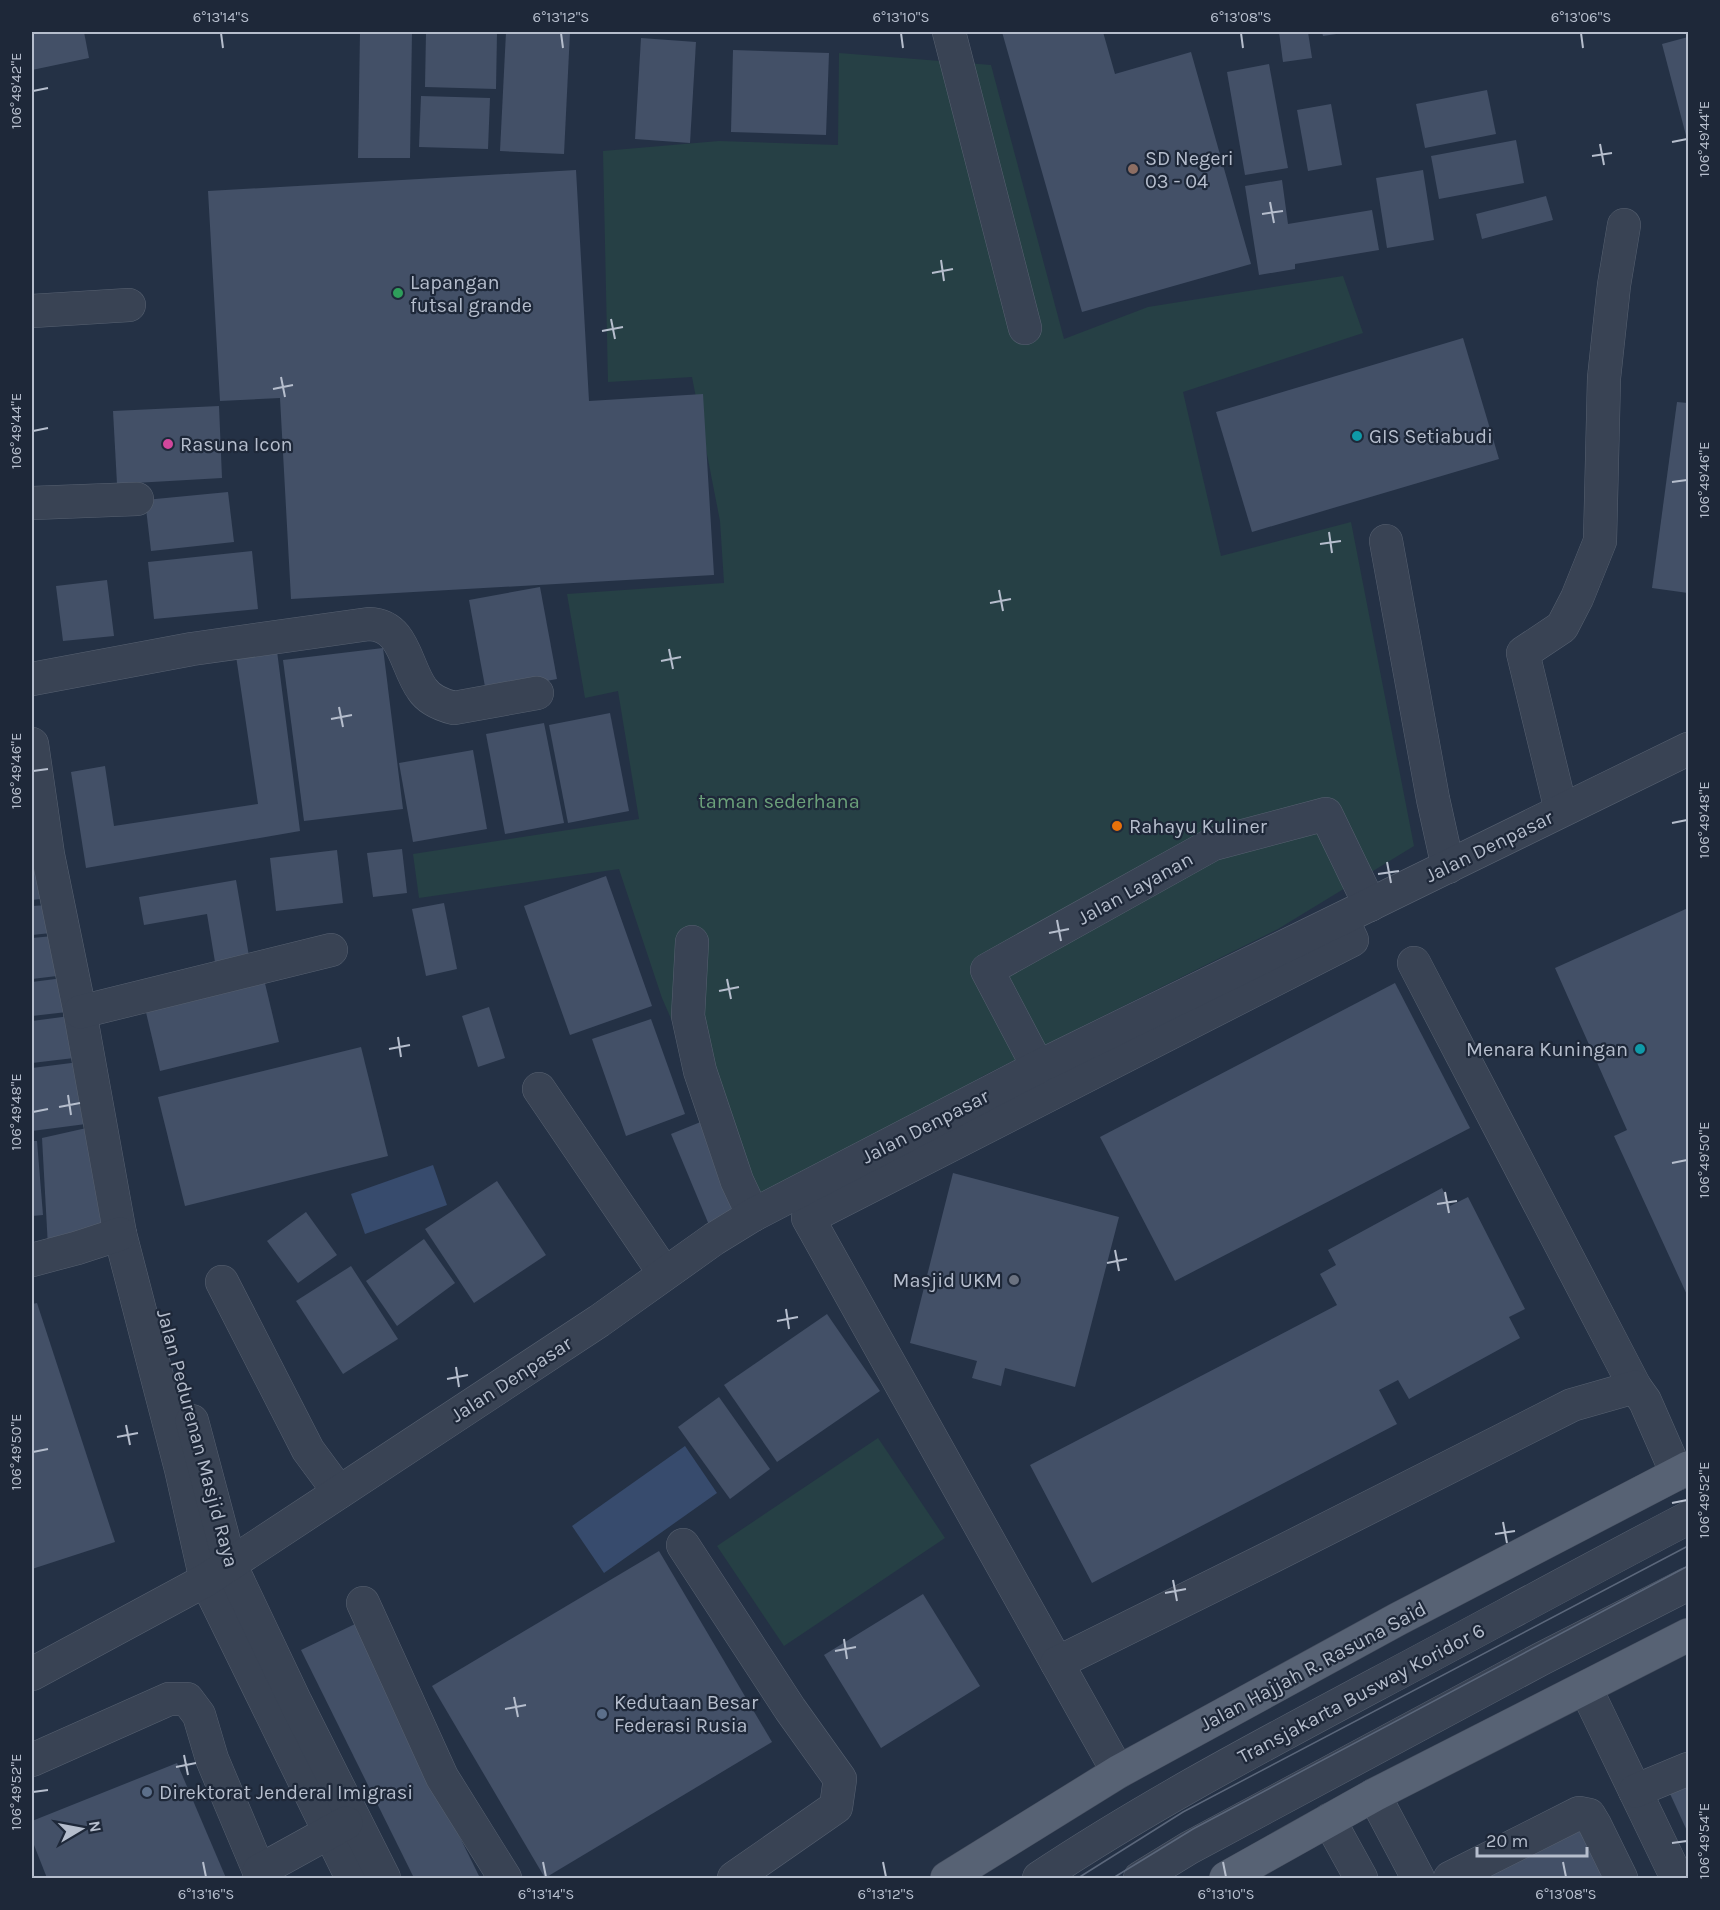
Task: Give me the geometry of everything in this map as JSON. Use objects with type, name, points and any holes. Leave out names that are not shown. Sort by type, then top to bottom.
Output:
[{"type":"main road","name":"Jalan Hajjah R. Rasuna Said","points":[[947,1878],[1118,1772],[1398,1619],[1683,1471]]},
{"type":"main road","points":[[1226,1878],[1374,1795],[1689,1635]]},
{"type":"street","points":[[950,32],[1025,328]]},
{"type":"street","points":[[1561,810],[1523,653],[1562,627],[1577,598],[1600,541],[1604,378],[1614,285],[1624,225]]},
{"type":"street","points":[[32,311],[129,304]]},
{"type":"street","points":[[32,503],[137,499]]},
{"type":"street","points":[[1386,540],[1433,799],[1448,867]]},
{"type":"street","points":[[32,680],[192,649],[380,624],[401,644],[421,688],[429,696],[446,706],[454,708],[537,693]]},
{"type":"street","name":"Jalan Pedurenan Masjid Raya","points":[[32,744],[48,855],[80,1012],[120,1234],[181,1469],[218,1572],[341,1826],[384,1878]]},
{"type":"street","name":"Jalan Denpasar","points":[[32,1674],[218,1572],[599,1321],[714,1239],[753,1215],[1038,1067],[1689,749]]},
{"type":"street","name":"Jalan Layanan","points":[[1038,1067],[987,970],[1214,844],[1326,814],[1356,912]]},
{"type":"street","points":[[1118,1772],[808,1218],[1352,940],[1356,912]]},
{"type":"street","points":[[692,942],[688,1016],[699,1071],[737,1181],[753,1215]]},
{"type":"street","points":[[80,1012],[331,950]]},
{"type":"street","points":[[1414,963],[1635,1387],[1683,1471]]},
{"type":"street","points":[[539,1089],[664,1274]]},
{"type":"street","points":[[32,1260],[120,1234]]},
{"type":"street","points":[[222,1282],[308,1450],[339,1492]]},
{"type":"street","points":[[1057,1663],[1563,1409],[1635,1387]]},
{"type":"street","name":"Transjakarta Busway Koridor 6","points":[[1040,1878],[1077,1853],[1195,1783],[1689,1518]]},
{"type":"street","points":[[683,1545],[790,1709],[840,1779],[836,1807],[734,1878]]},
{"type":"street","points":[[1140,1878],[1189,1848],[1541,1659],[1689,1584]]},
{"type":"street","points":[[363,1604],[442,1777],[505,1878]]},
{"type":"street","points":[[1586,1689],[1677,1878]]},
{"type":"street","points":[[32,1760],[169,1699],[187,1700],[199,1715],[212,1759],[260,1875],[341,1826]]},
{"type":"street","points":[[1635,1791],[1689,1769]]},
{"type":"street","points":[[1374,1795],[1418,1878]]},
{"type":"street","points":[[1450,1878],[1579,1813],[1588,1815],[1595,1825],[1622,1878]]},
{"type":"street","points":[[1329,1820],[1361,1878]]},
{"type":"street","name":"Jalan Pedurenan Masjid Raya","points":[[341,1826],[352,1878]]},
{"type":"green space","name":"taman sederhana","points":[[839,53],[991,65],[1064,339],[1148,307],[1343,276],[1363,333],[1183,392],[1221,556],[1351,522],[1414,846],[1278,929],[983,1076],[754,1209],[662,998],[619,869],[419,898],[413,854],[639,819],[618,691],[585,698],[567,594],[724,583],[720,521],[692,377],[608,382],[603,151],[719,141],[838,145]]},
{"type":"green space","points":[[878,1438],[945,1538],[784,1646],[717,1546]]},
{"type":"water","points":[[433,1165],[447,1205],[365,1234],[351,1194]]},
{"type":"water","points":[[685,1446],[717,1493],[604,1573],[572,1526]]},
{"type":"building","points":[[84,32],[89,58],[32,70],[32,34]]},
{"type":"building","points":[[360,32],[412,32],[410,158],[358,158]]},
{"type":"building","points":[[426,32],[497,32],[496,89],[425,87]]},
{"type":"building","points":[[506,32],[570,32],[564,154],[500,151]]},
{"type":"building","name":"SD Negeri 03 - 04","points":[[1002,32],[1103,32],[1115,74],[1191,52],[1251,264],[1082,312]]},
{"type":"building","points":[[1279,32],[1308,32],[1312,58],[1283,62]]},
{"type":"building","points":[[1322,32],[1343,32],[1343,33],[1323,36]]},
{"type":"building","points":[[1688,37],[1688,143],[1662,44]]},
{"type":"building","points":[[641,38],[696,42],[690,143],[635,139]]},
{"type":"building","points":[[733,50],[829,53],[826,135],[731,132]]},
{"type":"building","points":[[1269,64],[1288,168],[1245,175],[1227,72]]},
{"type":"building","points":[[1487,90],[1496,134],[1425,148],[1416,104]]},
{"type":"building","points":[[421,96],[490,98],[488,149],[419,147]]},
{"type":"building","points":[[1331,104],[1342,165],[1308,171],[1297,110]]},
{"type":"building","points":[[1516,140],[1524,183],[1439,199],[1431,156]]},
{"type":"building","name":"Lapangan futsal grande","points":[[576,170],[589,401],[703,394],[714,575],[291,599],[280,398],[220,401],[208,191]]},
{"type":"building","points":[[1423,170],[1434,240],[1387,248],[1376,178]]},
{"type":"building","points":[[1282,180],[1288,224],[1372,210],[1379,250],[1295,264],[1295,269],[1259,275],[1245,186]]},
{"type":"building","points":[[1546,196],[1553,220],[1482,239],[1476,214]]},
{"type":"building","name":"GIS Setiabudi","points":[[1463,338],[1499,459],[1252,532],[1216,412]]},
{"type":"building","points":[[1677,402],[1688,403],[1688,593],[1652,588]]},
{"type":"building","name":"Rasuna Icon","points":[[219,406],[222,478],[117,484],[113,411]]},
{"type":"building","points":[[228,492],[234,542],[151,551],[145,500]]},
{"type":"building","points":[[252,551],[258,609],[154,619],[148,562]]},
{"type":"building","points":[[107,580],[114,636],[63,641],[56,586]]},
{"type":"building","points":[[540,587],[557,679],[486,692],[469,600]]},
{"type":"building","points":[[383,648],[403,809],[304,821],[283,660]]},
{"type":"building","points":[[277,651],[300,831],[86,868],[71,772],[105,766],[114,826],[258,804],[236,656]]},
{"type":"building","points":[[610,713],[629,811],[568,823],[549,725]]},
{"type":"building","points":[[544,723],[564,823],[505,834],[486,734]]},
{"type":"building","points":[[473,750],[487,829],[413,842],[399,763]]},
{"type":"building","points":[[32,841],[48,898],[32,900]]},
{"type":"building","points":[[402,849],[407,893],[373,897],[367,853]]},
{"type":"building","points":[[337,850],[343,903],[276,911],[270,858]]},
{"type":"building","points":[[606,876],[652,1006],[570,1035],[524,906]]},
{"type":"building","points":[[236,880],[251,968],[217,974],[207,914],[144,925],[139,897]]},
{"type":"building","points":[[444,903],[457,969],[426,976],[412,909]]},
{"type":"building","points":[[48,905],[51,933],[32,935],[32,906]]},
{"type":"building","name":"Menara Kuningan","points":[[1688,908],[1688,1297],[1614,1136],[1627,1130],[1555,968]]},
{"type":"building","points":[[53,936],[57,976],[32,979],[32,938]]},
{"type":"building","points":[[263,975],[279,1042],[160,1071],[144,1004]]},
{"type":"building","points":[[63,978],[67,1012],[32,1016],[32,982]]},
{"type":"building","points":[[1395,983],[1470,1128],[1175,1281],[1100,1137]]},
{"type":"building","points":[[489,1007],[505,1058],[478,1067],[462,1016]]},
{"type":"building","points":[[70,1016],[74,1058],[32,1063],[32,1021]]},
{"type":"building","points":[[651,1019],[685,1114],[626,1136],[592,1039]]},
{"type":"building","points":[[361,1047],[388,1156],[185,1206],[158,1097]]},
{"type":"building","points":[[79,1062],[86,1124],[32,1131],[32,1068]]},
{"type":"building","points":[[703,1121],[741,1211],[709,1225],[671,1134]]},
{"type":"building","points":[[91,1127],[115,1230],[48,1247],[42,1138]]},
{"type":"building","points":[[32,1141],[37,1141],[43,1215],[32,1216]]},
{"type":"building","name":"Masjid UKM","points":[[953,1173],[1119,1217],[1075,1387],[1005,1368],[1001,1386],[972,1378],[977,1361],[910,1343]]},
{"type":"building","points":[[497,1181],[546,1255],[474,1303],[425,1229]]},
{"type":"building","points":[[1442,1188],[1450,1206],[1468,1197],[1525,1309],[1509,1317],[1520,1338],[1409,1399],[1398,1380],[1379,1390],[1397,1424],[1092,1583],[1030,1465],[1337,1305],[1320,1274],[1336,1265],[1328,1250]]},
{"type":"building","points":[[306,1212],[337,1255],[298,1283],[267,1241]]},
{"type":"building","points":[[424,1239],[455,1283],[397,1326],[366,1281]]},
{"type":"building","points":[[351,1266],[398,1339],[343,1374],[296,1301]]},
{"type":"building","points":[[37,1303],[115,1542],[32,1569],[32,1304]]},
{"type":"building","points":[[827,1314],[880,1391],[777,1462],[724,1385]]},
{"type":"building","points":[[719,1397],[770,1469],[730,1499],[678,1427]]},
{"type":"building","name":"Kedutaan Besar Federasi Rusia","points":[[659,1551],[772,1742],[545,1878],[432,1686]]},
{"type":"building","points":[[923,1594],[980,1686],[881,1748],[824,1655]]},
{"type":"building","points":[[355,1624],[480,1878],[414,1878],[301,1650]]},
{"type":"building","name":"Direktorat Jenderal Imigrasi","points":[[177,1763],[226,1878],[47,1878],[32,1840],[32,1821]]},
{"type":"building","points":[[1666,1785],[1688,1786],[1688,1833]]},
{"type":"building","points":[[1586,1827],[1612,1878],[1484,1878]]},
{"type":"tram line","points":[[1078,1878],[1183,1812],[1688,1546]]},
{"type":"tram line","points":[[1113,1878],[1193,1829],[1688,1566]]},
{"type":"place","name":"SD Negeri 03 - 04","points":[[1133,169]]},
{"type":"place","name":"Lapangan futsal grande","points":[[398,293]]},
{"type":"place","name":"GIS Setiabudi","points":[[1357,436]]},
{"type":"place","name":"Rasuna Icon","points":[[168,444]]},
{"type":"place","name":"Rahayu Kuliner","points":[[1117,826]]},
{"type":"place","name":"Menara Kuningan","points":[[1640,1049]]},
{"type":"place","name":"Masjid UKM","points":[[1014,1280]]},
{"type":"place","name":"Kedutaan Besar Federasi Rusia","points":[[602,1714]]},
{"type":"place","name":"Direktorat Jenderal Imigrasi","points":[[147,1792]]}]
